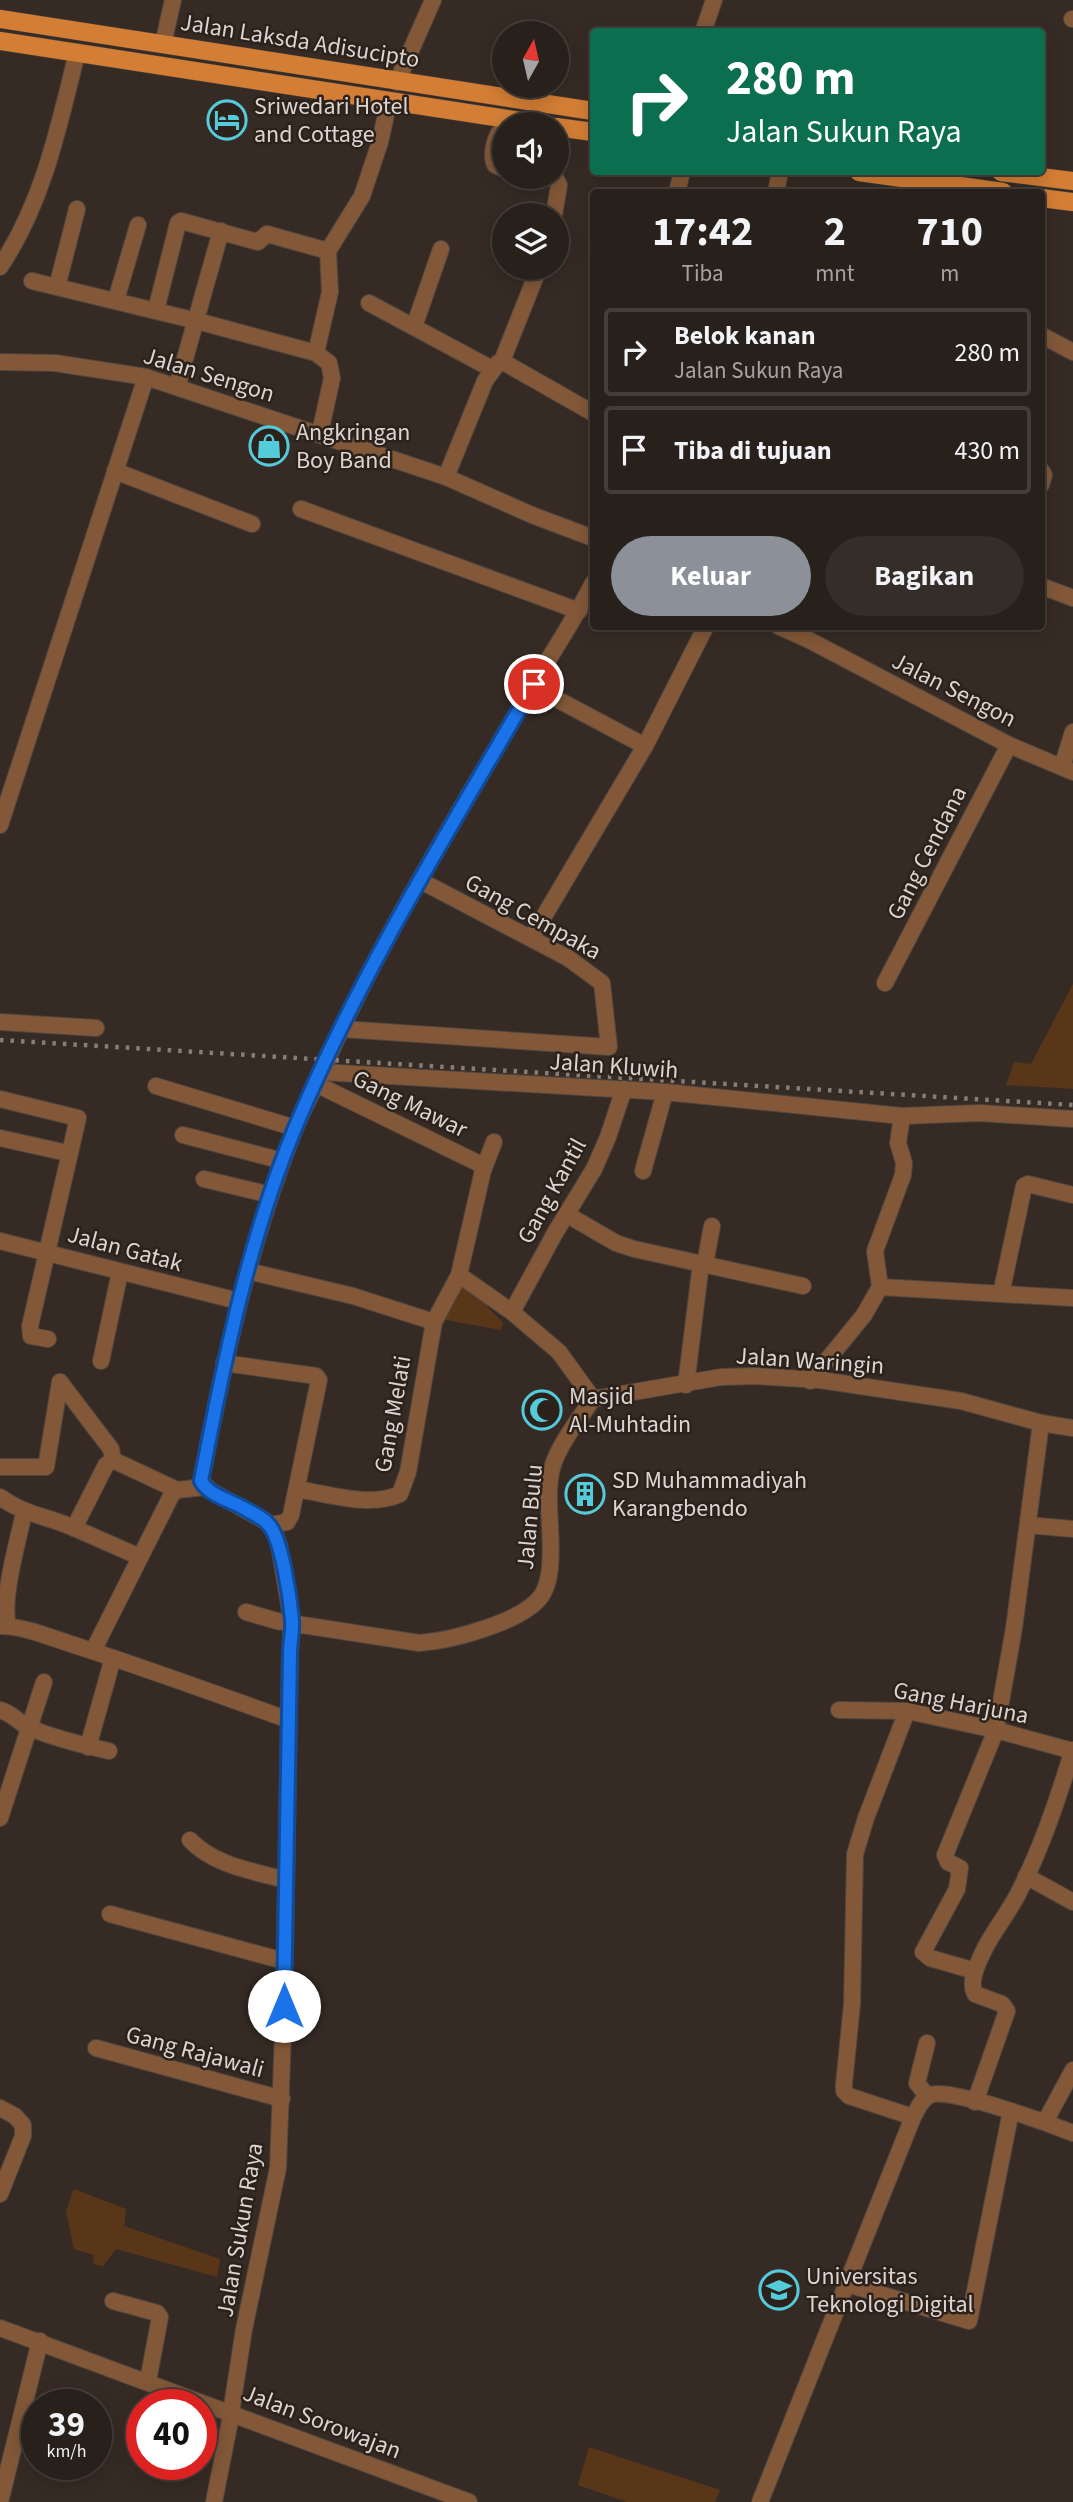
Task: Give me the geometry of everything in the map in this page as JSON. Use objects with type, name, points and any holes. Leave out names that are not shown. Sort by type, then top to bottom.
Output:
[{"type":"main road","name":"Jalan Laksda Adisucipto","points":[[0,19],[590,111]]},
{"type":"main road","name":"Jalan Laksda Adisucipto","points":[[0,41],[389,101],[492,121]]},
{"type":"main road","points":[[569,129],[590,132]]},
{"type":"main road","points":[[881,175],[981,189]]},
{"type":"main road","points":[[1025,175],[1073,181]]},
{"type":"main road","points":[[1045,198],[1073,202]]},
{"type":"street","points":[[163,44],[173,0]]},
{"type":"street","points":[[397,82],[433,0]]},
{"type":"street","points":[[704,28],[714,0]]},
{"type":"street","points":[[0,267],[13,248],[41,186],[77,53]]},
{"type":"street","points":[[316,353],[330,292],[328,251],[362,196],[380,142],[389,101]]},
{"type":"street","points":[[57,287],[77,209]]},
{"type":"street","points":[[156,310],[178,223],[185,221],[258,242],[267,234],[328,251]]},
{"type":"street","points":[[116,300],[138,225]]},
{"type":"street","points":[[177,387],[221,231]]},
{"type":"street","points":[[414,327],[441,249]]},
{"type":"street","points":[[446,477],[462,434],[504,356],[534,280]]},
{"type":"street","points":[[32,281],[156,310],[316,353],[329,363],[332,377],[320,433]]},
{"type":"street","points":[[369,303],[590,412]]},
{"type":"street","points":[[1045,337],[1073,352]]},
{"type":"street","name":"Jalan Sengon","points":[[0,362],[55,363],[146,377],[446,477],[590,537]]},
{"type":"street","points":[[0,825],[3,808],[146,377]]},
{"type":"street","points":[[115,471],[252,524]]},
{"type":"street","points":[[301,509],[579,611]]},
{"type":"street","points":[[1045,588],[1073,598]]},
{"type":"street","points":[[224,1363],[318,1378],[297,1489],[287,1522],[270,1525],[205,1487],[201,1481],[224,1363],[238,1301],[258,1230],[295,1128],[342,1029],[421,881],[590,589]]},
{"type":"street","points":[[531,939],[645,746],[704,630]]},
{"type":"street","name":"Jalan Sengon","points":[[787,630],[1009,744],[1068,769]]},
{"type":"street","points":[[534,684],[551,696],[645,746]]},
{"type":"street","points":[[1068,769],[1073,732]]},
{"type":"street","name":"Gang Cendana","points":[[885,983],[1009,744]]},
{"type":"street","name":"Gang Cempaka","points":[[342,1029],[609,1047],[603,983],[568,958],[421,881]]},
{"type":"street","points":[[0,1022],[96,1028]]},
{"type":"street","name":"Jalan Kluwih","points":[[319,1078],[624,1089],[902,1116],[980,1113],[1073,1119]]},
{"type":"street","name":"Gang Mawar","points":[[319,1078],[484,1167]]},
{"type":"street","points":[[156,1086],[295,1128]]},
{"type":"street","name":"Gang Kantil","points":[[512,1311],[594,1169],[624,1089]]},
{"type":"street","points":[[643,1171],[665,1092]]},
{"type":"street","points":[[0,1099],[77,1117],[78,1120],[29,1332],[35,1338],[48,1339]]},
{"type":"street","points":[[810,1381],[864,1315],[880,1287],[875,1251],[903,1175],[904,1163],[898,1143],[902,1116]]},
{"type":"street","points":[[183,1135],[283,1161]]},
{"type":"street","points":[[0,1138],[63,1152]]},
{"type":"street","points":[[248,1271],[354,1296],[434,1322],[459,1275],[484,1167],[494,1142]]},
{"type":"street","points":[[204,1179],[271,1195]]},
{"type":"street","points":[[1001,1294],[1024,1186],[1028,1184],[1073,1195]]},
{"type":"street","points":[[566,1214],[616,1243],[634,1249],[803,1286]]},
{"type":"street","points":[[686,1385],[703,1264],[712,1226]]},
{"type":"street","name":"Jalan Gatak","points":[[0,1241],[238,1301]]},
{"type":"street","points":[[101,1361],[120,1272]]},
{"type":"street","points":[[459,1275],[512,1311],[559,1352],[593,1399]]},
{"type":"street","points":[[880,1287],[1073,1298]]},
{"type":"street","name":"Gang Melati","points":[[297,1489],[380,1500],[400,1494],[408,1472],[434,1322]]},
{"type":"street","name":"Jalan Waringin","points":[[593,1399],[721,1377],[754,1376],[820,1380],[961,1401],[1041,1423],[1073,1428]]},
{"type":"street","points":[[0,1467],[46,1467],[60,1382],[111,1450],[113,1461]]},
{"type":"street","name":"Jalan Bulu","points":[[292,1622],[399,1641],[436,1642],[497,1623],[518,1614],[535,1602],[542,1594],[549,1576],[552,1468],[593,1399]]},
{"type":"street","points":[[975,1972],[930,1958],[923,1952],[957,1889],[960,1868],[948,1862],[945,1855],[996,1730],[1014,1628],[1041,1423]]},
{"type":"street","points":[[113,1461],[177,1490],[205,1487]]},
{"type":"street","points":[[74,1528],[106,1465],[113,1461]]},
{"type":"street","points":[[93,1651],[172,1494],[177,1490]]},
{"type":"street","points":[[0,1497],[24,1512],[59,1521],[140,1557]]},
{"type":"street","points":[[24,1512],[7,1558],[4,1626],[93,1651],[289,1720]]},
{"type":"street","name":"Jalan Sukun Raya","points":[[214,2502],[244,2329],[278,2168],[282,2099],[292,1622],[279,1545],[270,1525]]},
{"type":"street","points":[[1028,1525],[1073,1529]]},
{"type":"street","points":[[246,1612],[292,1622]]},
{"type":"street","points":[[88,1747],[113,1658]]},
{"type":"street","points":[[0,1818],[44,1682]]},
{"type":"street","points":[[0,1710],[15,1716],[31,1728],[88,1747],[109,1751]]},
{"type":"street","name":"Gang Harjuna","points":[[839,1710],[907,1711],[1073,1750]]},
{"type":"street","points":[[907,1711],[855,1854],[852,2004],[844,2091],[849,2096],[913,2117]]},
{"type":"street","points":[[975,2102],[1007,2011],[1002,2004],[975,1994],[975,1972],[988,1944],[1019,1893],[1059,1795],[1073,1750]]},
{"type":"street","points":[[190,1840],[206,1854],[231,1865],[286,1880]]},
{"type":"street","points":[[1026,1876],[1073,1902]]},
{"type":"street","points":[[110,1914],[284,1961]]},
{"type":"street","points":[[927,2043],[917,2083],[928,2096]]},
{"type":"street","name":"Gang Rajawali","points":[[96,2048],[282,2099]]},
{"type":"street","points":[[1045,2122],[1073,2070]]},
{"type":"street","points":[[760,2502],[913,2117],[928,2096],[943,2094],[1011,2111],[1073,2133]]},
{"type":"street","points":[[0,2108],[15,2116],[23,2125],[23,2136],[0,2194]]},
{"type":"street","points":[[847,2284],[969,2321],[1011,2111]]},
{"type":"street","points":[[113,2301],[157,2313],[160,2317],[148,2381]]},
{"type":"street","name":"Jalan Sorowajan","points":[[0,2328],[470,2502]]},
{"type":"street","points":[[1,2502],[40,2341]]},
{"type":"shaded area","points":[[1073,984],[1073,1089],[1006,1085],[1014,1062],[1031,1064]]},
{"type":"shaded area","points":[[457,1283],[482,1301],[503,1323],[501,1330],[446,1320],[440,1315]]},
{"type":"shaded area","points":[[74,2189],[126,2209],[124,2226],[220,2259],[217,2277],[116,2249],[103,2266],[93,2264],[94,2255],[74,2249],[66,2211]]},
{"type":"shaded area","points":[[589,2447],[720,2490],[715,2502],[627,2502],[578,2485]]},
{"type":"railway","points":[[0,1040],[1073,1105]]},
{"type":"place","name":"Sriwedari Hotel and Cottage","points":[[227,120]]},
{"type":"place","name":"Angkringan Boy Band","points":[[269,446]]},
{"type":"place","name":"Masjid Al-Muhtadin","points":[[542,1410]]},
{"type":"place","name":"SD Muhammadiyah Karangbendo","points":[[585,1494]]},
{"type":"place","name":"Universitas Teknologi Digital","points":[[779,2290]]},
{"type":"route","points":[[284,2006],[292,1622],[279,1545],[274,1531],[267,1522],[211,1491],[201,1481],[238,1301],[258,1230],[295,1128],[361,991],[411,898],[534,684]]}]
